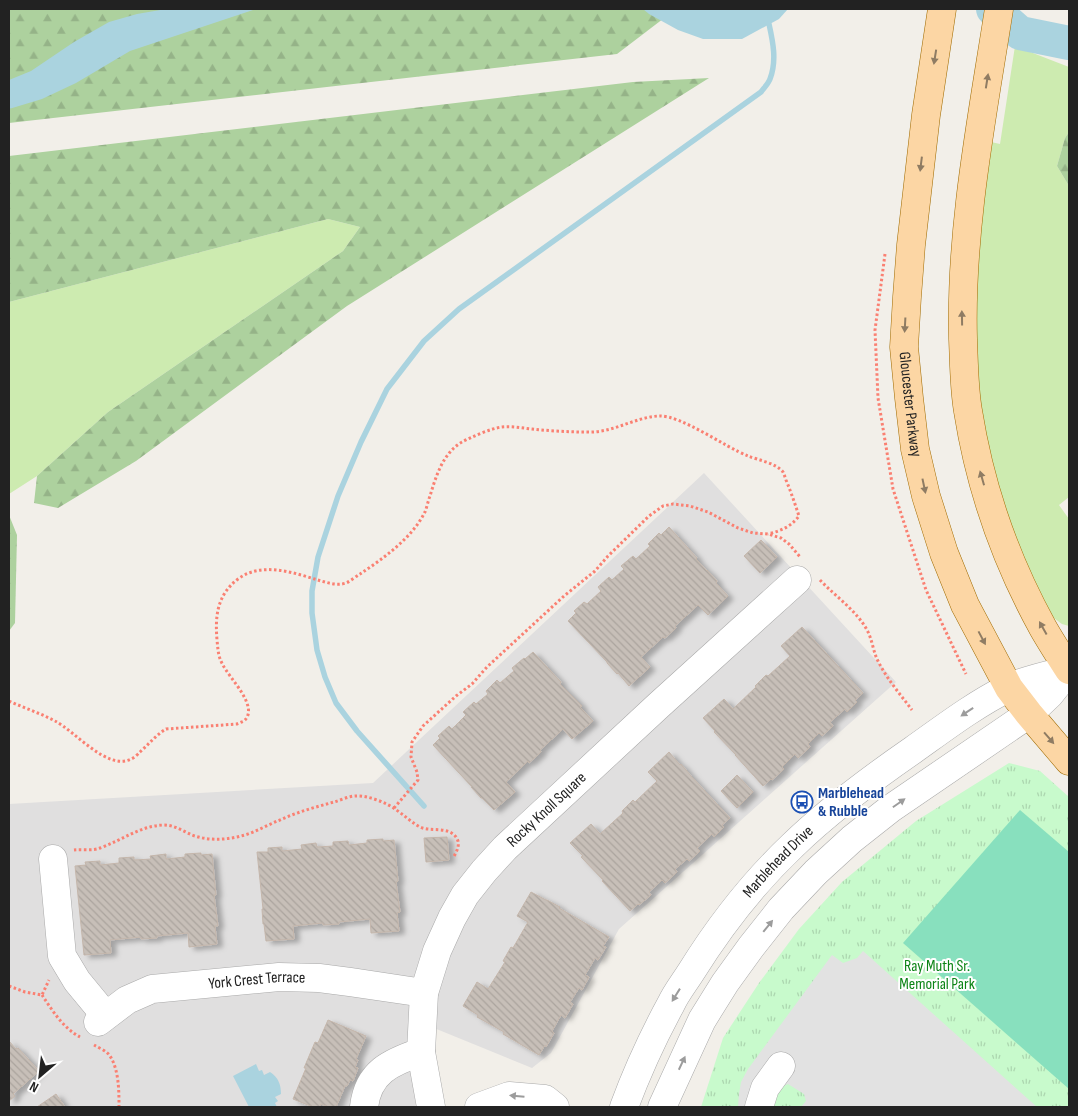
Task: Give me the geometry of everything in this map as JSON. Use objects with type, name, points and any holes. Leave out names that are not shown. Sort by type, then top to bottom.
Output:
[{"type":"main road","name":"Gloucester Parkway","points":[[942,9],[926,115],[907,297],[904,347],[915,449],[926,496],[944,552],[965,605],[1009,688],[1069,761]]},
{"type":"main road","points":[[999,9],[980,129],[965,252],[963,355],[967,410],[978,462],[994,518],[1018,580],[1044,629],[1069,670]]},
{"type":"street","name":"Rocky Knoll Square","points":[[431,1107],[421,1052],[424,993],[437,951],[465,895],[505,848],[659,705],[806,573]]},
{"type":"street","name":"Marblehead Drive","points":[[624,1107],[671,1003],[702,954],[754,886],[791,846],[869,780],[983,702],[1009,688],[1036,678],[1069,670]]},
{"type":"street","name":"Marblehead Drive","points":[[662,1107],[702,1020],[725,983],[751,947],[793,896],[852,839],[890,809],[1029,714],[1050,694],[1069,670]]},
{"type":"street","points":[[53,859],[62,956],[77,981],[94,1030]]},
{"type":"street","name":"York Crest Terrace","points":[[94,1030],[128,1000],[152,989],[279,977],[319,978],[424,993]]},
{"type":"street","points":[[364,1107],[369,1087],[375,1077],[399,1059],[421,1052]]},
{"type":"street","points":[[759,1107],[765,1088],[780,1066]]},
{"type":"street","points":[[479,1107],[509,1096],[545,1099],[555,1107]]},
{"type":"path","points":[[9,701],[54,720],[106,758],[122,762],[132,759],[159,733],[166,729],[237,724],[244,721],[248,714],[245,697],[223,666],[218,655],[215,622],[220,602],[227,590],[238,579],[263,569],[297,574],[337,585],[346,583],[379,561],[408,536],[425,512],[442,464],[448,453],[461,442],[500,427],[512,426],[590,433],[659,416],[684,423],[746,456],[774,465],[782,471],[792,493],[799,516],[795,522],[783,530],[768,534]]},
{"type":"path","points":[[394,808],[418,780],[411,757],[412,742],[423,726],[472,684],[487,667],[564,596],[595,571],[649,516],[663,506],[673,504],[690,506],[708,512],[738,528],[781,538],[789,544],[806,573],[830,590],[855,613],[868,631],[876,657],[884,672],[912,710]]},
{"type":"path","points":[[53,859],[66,852],[82,849],[98,850],[148,827],[166,825],[176,827],[194,836],[206,838],[223,839],[242,836],[280,819],[356,796],[371,798],[394,808],[422,828],[450,832],[459,843],[458,850],[453,858]]},
{"type":"path","points":[[42,995],[49,981],[50,973]]},
{"type":"path","points":[[9,986],[42,995],[65,1026],[74,1034],[94,1030],[110,1055],[114,1066],[118,1080],[119,1107]]},
{"type":"shaded area","points":[[704,473],[896,682],[619,929],[551,1053],[532,1068],[412,1019],[416,1107],[9,1107],[9,804],[373,783]]},
{"type":"shaded area","points":[[863,951],[1037,1107],[801,1107],[806,1101],[804,1094],[788,1084],[779,1088],[771,1107],[738,1107],[741,1082],[748,1069],[832,955],[843,963],[857,958]]},
{"type":"green space","points":[[9,9],[676,9],[617,54],[9,123]]},
{"type":"green space","points":[[1015,46],[1069,67],[1069,132],[1065,138],[1057,166],[1069,186],[1069,497],[1059,505],[1069,519],[1069,626],[1062,624],[1051,616],[1021,556],[992,471],[975,380],[973,279],[991,142],[1000,144]]},
{"type":"green space","points":[[709,78],[347,306],[136,461],[58,508],[34,503],[37,476],[108,412],[343,251],[360,227],[328,219],[9,302],[9,156],[633,82]]},
{"type":"green space","points":[[1069,132],[1069,186],[1057,166],[1065,138]]},
{"type":"green space","points":[[328,219],[360,227],[343,251],[108,412],[37,476],[9,494],[9,302]]},
{"type":"green space","points":[[9,515],[17,535],[15,623],[9,631]]},
{"type":"green space","name":"Ray Muth Sr. Memorial Park","points":[[1009,763],[1040,771],[1069,797],[1069,1107],[701,1107],[723,1038],[759,983],[799,929],[842,882],[916,821]]},
{"type":"green space","points":[[1020,810],[1069,852],[1069,1089],[903,943]]},
{"type":"water","points":[[166,9],[256,9],[130,51],[76,83],[42,99],[9,109],[9,80],[31,71],[74,42],[109,22],[137,14]]},
{"type":"water","points":[[643,9],[788,9],[779,19],[742,39],[703,39],[678,30]]},
{"type":"water","points":[[256,1064],[259,1071],[262,1070],[264,1075],[270,1072],[278,1081],[281,1094],[275,1097],[278,1101],[275,1103],[277,1107],[249,1107],[233,1076]]},
{"type":"building","points":[[669,527],[728,596],[708,615],[698,605],[675,626],[676,628],[641,657],[650,667],[629,686],[568,621],[576,613],[574,611],[584,602],[587,604],[601,591],[598,587],[609,577],[612,580],[624,569],[621,566],[633,556],[636,559],[650,546],[648,544],[659,533],[661,535]]},
{"type":"building","points":[[761,540],[777,557],[760,573],[744,556]]},
{"type":"building","points":[[802,627],[863,693],[855,700],[857,702],[847,712],[845,709],[830,722],[833,726],[822,736],[819,733],[808,744],[810,747],[798,758],[795,754],[782,767],[784,769],[763,786],[703,718],[724,699],[733,709],[766,675],[768,676],[790,656],[781,646]]},
{"type":"building","points":[[533,652],[561,682],[560,684],[582,706],[580,707],[593,721],[572,739],[563,729],[540,750],[541,752],[529,763],[528,761],[506,782],[515,792],[494,810],[433,745],[440,738],[438,736],[449,726],[452,729],[466,715],[463,712],[474,702],[476,704],[488,694],[486,691],[497,680],[500,683],[514,671],[512,668]]},
{"type":"building","points":[[669,752],[730,818],[722,825],[724,827],[714,837],[712,834],[697,848],[700,851],[689,861],[687,859],[675,869],[677,872],[665,883],[662,880],[649,892],[651,895],[630,911],[570,843],[591,824],[600,834],[623,813],[622,811],[633,800],[635,802],[657,781],[648,772]]},
{"type":"building","points":[[737,775],[753,792],[737,808],[721,791]]},
{"type":"building","points":[[447,837],[449,860],[426,862],[424,838]]},
{"type":"building","points":[[383,839],[383,841],[394,840],[400,912],[397,913],[399,931],[371,933],[370,919],[339,922],[339,924],[323,925],[323,923],[293,926],[294,939],[266,941],[257,852],[268,852],[268,848],[282,847],[282,851],[302,849],[301,845],[316,843],[317,847],[333,846],[333,842],[348,841],[349,845],[367,843],[367,840]]},
{"type":"building","points":[[201,853],[201,855],[212,854],[218,926],[215,926],[217,944],[189,947],[188,933],[157,936],[157,938],[141,939],[141,937],[110,940],[111,953],[84,955],[75,866],[86,865],[85,862],[100,861],[100,865],[119,863],[119,858],[134,857],[134,860],[151,859],[150,856],[166,854],[166,859],[185,857],[185,854]]},
{"type":"building","points":[[531,892],[609,937],[603,946],[606,947],[598,960],[595,958],[585,975],[589,977],[582,990],[579,988],[570,1002],[573,1004],[565,1018],[561,1015],[552,1031],[554,1033],[539,1055],[503,1034],[504,1032],[477,1017],[478,1015],[463,1006],[477,982],[488,989],[505,962],[503,961],[511,947],[513,948],[528,922],[517,916]]},
{"type":"building","points":[[328,1020],[366,1036],[356,1059],[358,1060],[355,1067],[358,1068],[353,1081],[350,1080],[347,1086],[345,1086],[336,1107],[321,1104],[320,1107],[313,1107],[293,1099],[315,1042],[318,1043]]},
{"type":"building","points":[[9,1041],[39,1071],[13,1094],[15,1096],[9,1101]]},
{"type":"building","points":[[56,1094],[65,1107],[37,1107]]},
{"type":"waterway","points":[[993,9],[1020,33],[1069,43]]},
{"type":"waterway","points":[[424,806],[357,731],[336,703],[325,677],[317,650],[312,613],[312,591],[318,557],[338,496],[361,442],[387,389],[424,341],[459,309],[761,92],[769,81],[774,58],[769,24]]},
{"type":"place","name":"Marblehead & Rubble","points":[[802,802]]}]
